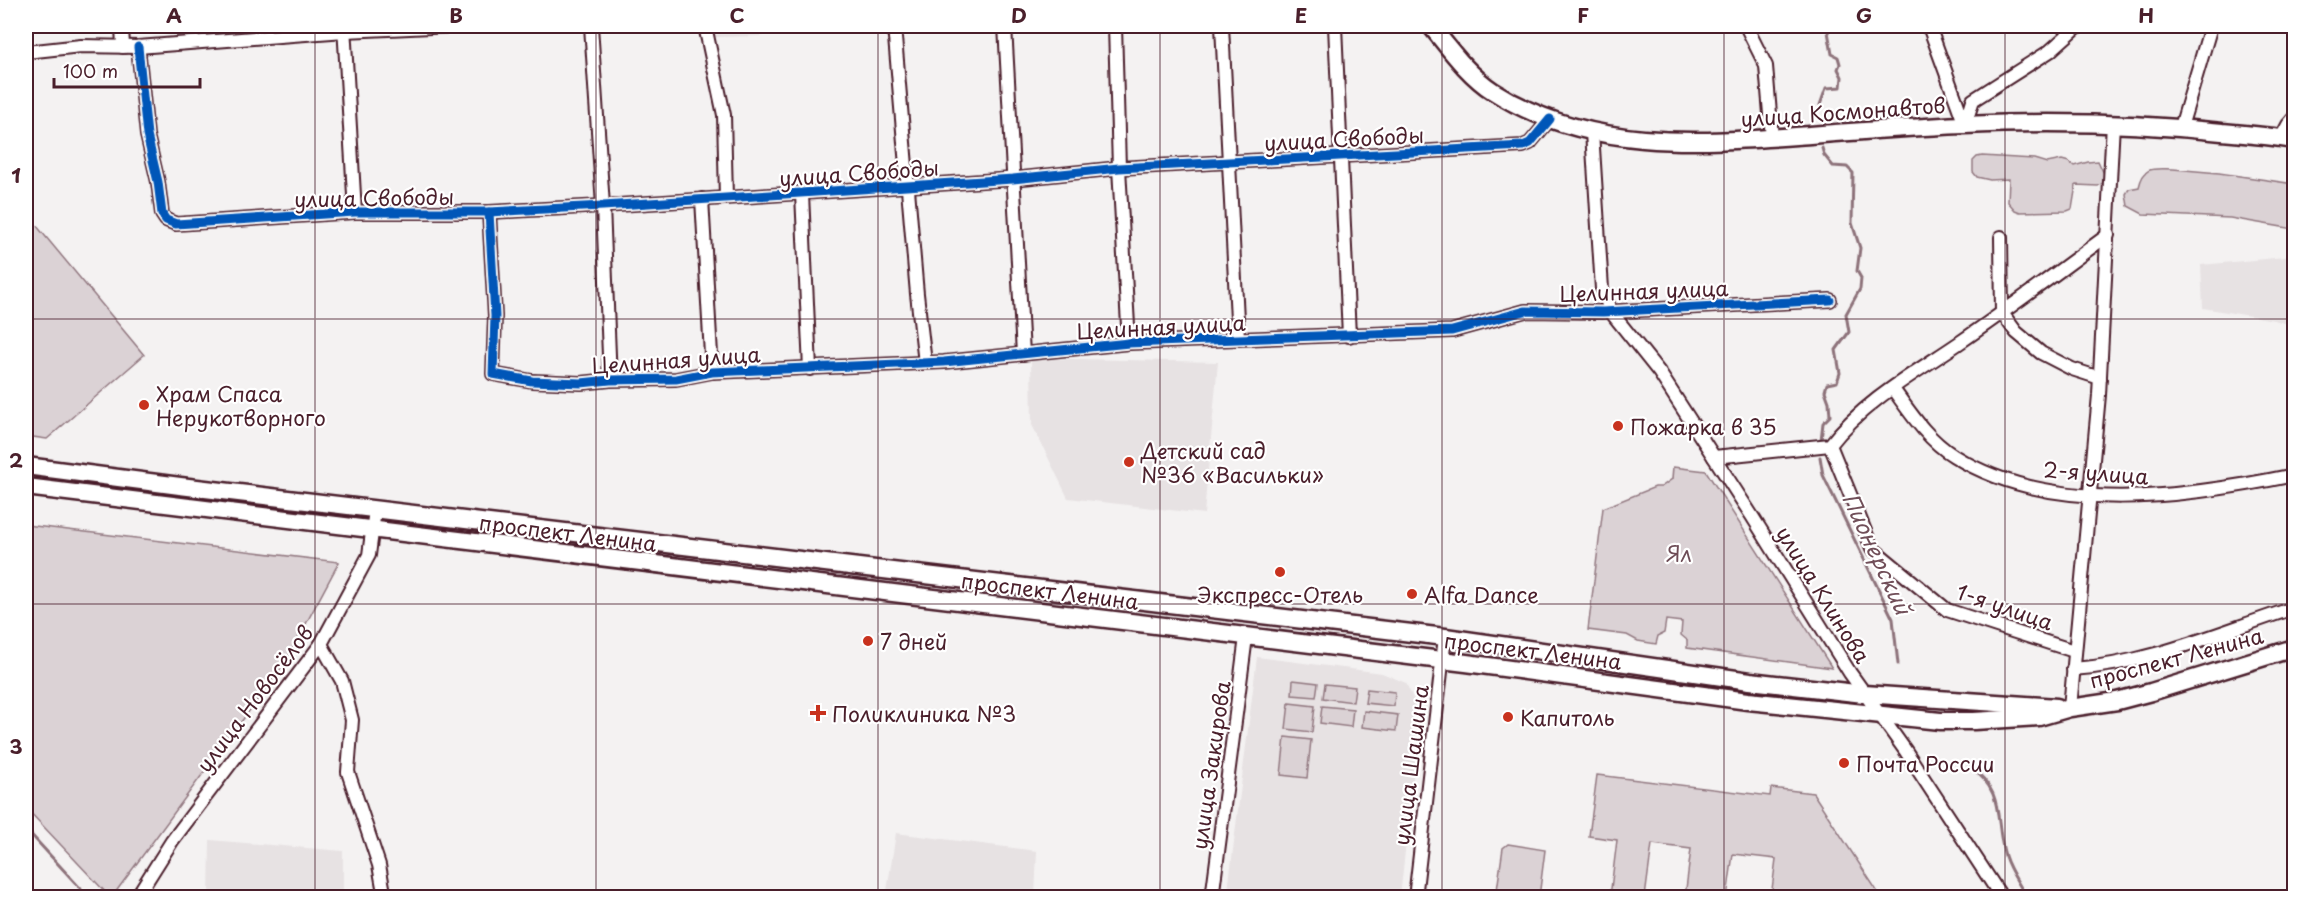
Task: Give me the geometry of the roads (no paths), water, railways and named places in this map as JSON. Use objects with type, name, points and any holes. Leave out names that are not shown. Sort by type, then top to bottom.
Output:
[{"type":"main road","name":"улица Космонавтов","points":[[1431,26],[1462,64],[1491,90],[1516,105],[1550,119],[1592,132],[1659,142],[1731,141],[1965,125],[2113,123],[2181,127],[2288,139]]},
{"type":"main road","name":"проспект Ленина","points":[[26,466],[375,510],[1445,637],[1750,681],[1864,694],[2070,708]]},
{"type":"main road","name":"проспект Ленина","points":[[26,488],[1442,660],[1748,701],[1879,715],[1974,721],[2039,717],[2070,708],[2117,701],[2151,692],[2295,648]]},
{"type":"main road","points":[[1025,610],[1027,588]]},
{"type":"street","points":[[122,26],[123,47]]},
{"type":"street","points":[[231,26],[231,40]]},
{"type":"street","points":[[26,52],[81,46],[138,47],[345,28],[453,26]]},
{"type":"street","points":[[591,26],[603,206],[610,380]]},
{"type":"street","points":[[705,26],[724,115],[726,198]]},
{"type":"street","points":[[894,26],[925,363]]},
{"type":"street","points":[[1005,26],[1023,354]]},
{"type":"street","points":[[1115,26],[1119,168],[1129,343]]},
{"type":"street","points":[[1222,26],[1239,339]]},
{"type":"street","points":[[1335,26],[1349,336]]},
{"type":"street","points":[[1746,26],[1766,66],[1772,138]]},
{"type":"street","points":[[1925,26],[1930,29],[1965,125]]},
{"type":"street","points":[[1965,125],[1973,100],[2050,51],[2079,26]]},
{"type":"street","points":[[2181,127],[2211,26]]},
{"type":"street","points":[[345,28],[355,212]]},
{"type":"street","name":"улица Свободы","points":[[138,47],[147,135],[158,182],[162,214],[166,220],[176,224],[355,212],[489,212],[603,206],[908,187],[1119,168],[1523,147],[1530,143],[1550,119]]},
{"type":"street","points":[[2288,139],[2288,124],[2295,118]]},
{"type":"street","points":[[2070,708],[2100,378],[2113,123]]},
{"type":"street","points":[[1592,132],[1602,289],[1611,312]]},
{"type":"street","points":[[802,194],[810,369]]},
{"type":"street","points":[[702,199],[712,372]]},
{"type":"street","name":"Целинная улица","points":[[489,212],[495,316],[493,374],[532,381],[581,383],[676,379],[712,372],[925,363],[1129,343],[1452,331],[1525,311],[1611,312],[1830,300]]},
{"type":"street","points":[[1714,456],[1830,445],[1844,428],[1893,389],[2108,235]]},
{"type":"street","points":[[2001,237],[2002,313],[2016,332],[2041,353],[2072,369],[2100,378]]},
{"type":"street","name":"улица Клинова","points":[[1611,312],[1659,372],[1864,694],[1905,750],[2002,897]]},
{"type":"street","name":"2-я улица","points":[[1893,389],[1926,434],[1953,456],[2018,484],[2055,492],[2156,496],[2235,487],[2295,475]]},
{"type":"street","name":"1-я улица","points":[[1830,445],[1872,548],[1947,610],[2074,651]]},
{"type":"street","name":"улица Новосёлов","points":[[136,897],[172,841],[321,644],[369,555],[375,510]]},
{"type":"street","points":[[2073,669],[2172,650],[2295,608]]},
{"type":"street","name":"улица Закирова","points":[[1212,897],[1246,637]]},
{"type":"street","name":"улица Шашина","points":[[1415,897],[1445,637]]},
{"type":"street","points":[[321,644],[342,681],[352,720],[348,772],[379,865],[384,897]]},
{"type":"waterway","name":"Пионерский","points":[[1820,105],[1826,88],[1841,87],[1842,77],[1838,69],[1840,64],[1838,57],[1832,54],[1827,26]]},
{"type":"waterway","name":"Пионерский","points":[[1821,440],[1823,423],[1830,416],[1825,391],[1827,384],[1837,382],[1840,373],[1836,350],[1849,332],[1846,314],[1860,289],[1861,278],[1857,271],[1860,248],[1852,223],[1853,173],[1847,167],[1833,166],[1824,155],[1822,148]]},
{"type":"waterway","name":"Пионерский","points":[[1820,457],[1823,475],[1893,619],[1898,664]]},
{"type":"waterway","name":"Пионерский","points":[[1969,766],[1981,776],[1994,796],[2005,856],[2027,898]]},
{"type":"waterway","points":[[26,829],[81,889]]},
{"type":"place","name":"Храм Спаса Нерукотворного","points":[[144,405]]},
{"type":"place","name":"Пожарка в 35","points":[[1618,426]]},
{"type":"place","name":"Детский сад №36 «Васильки»","points":[[1129,462]]},
{"type":"place","name":"Экспресс-Отель","points":[[1280,572]]},
{"type":"place","name":"Alfa Dance","points":[[1412,594]]},
{"type":"place","name":"7 дней","points":[[868,641]]},
{"type":"place","name":"Поликлиника №3","points":[[818,713]]},
{"type":"place","name":"Капитоль","points":[[1508,717]]},
{"type":"place","name":"Почта России","points":[[1844,763]]},
{"type":"park label","name":"Ял","points":[[1679,553]]}]
